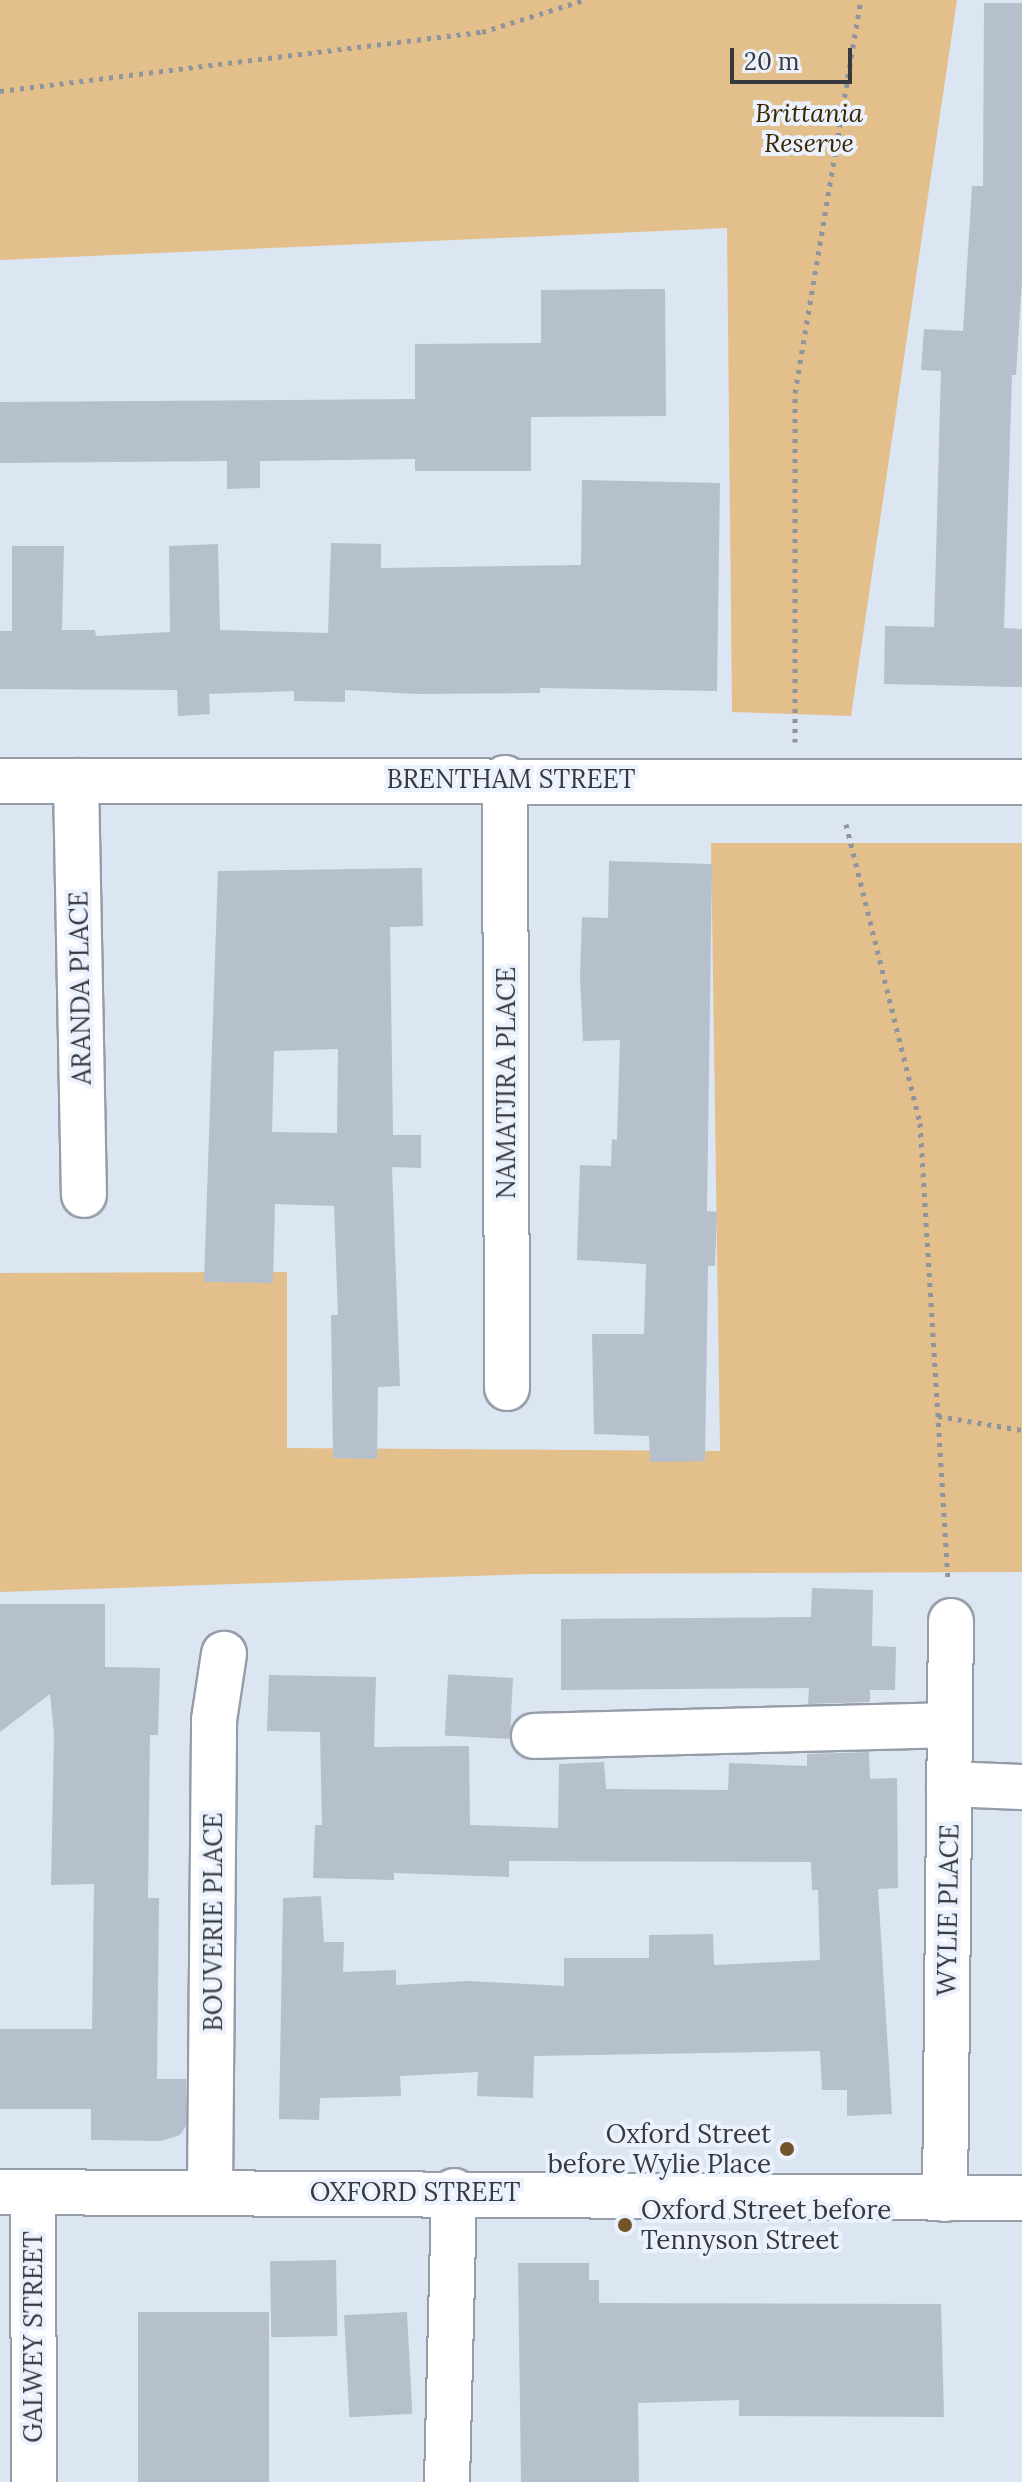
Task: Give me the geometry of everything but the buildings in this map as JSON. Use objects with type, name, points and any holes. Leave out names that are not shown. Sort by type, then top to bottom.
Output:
[{"type":"street","name":"BRENTHAM STREET","points":[[0,781],[505,778],[1022,782]]},
{"type":"street","name":"NAMATJIRA PLACE","points":[[505,778],[507,1388]]},
{"type":"street","name":"ARANDA PLACE","points":[[76,781],[84,1195]]},
{"type":"street","name":"WYLIE PLACE","points":[[945,2199],[951,1621]]},
{"type":"street","name":"BOUVERIE PLACE","points":[[210,2191],[214,1720],[224,1654]]},
{"type":"street","points":[[534,1736],[950,1725]]},
{"type":"street","points":[[949,1784],[1022,1787]]},
{"type":"street","points":[[447,2482],[454,2191]]},
{"type":"street","name":"OXFORD STREET","points":[[16,2192],[454,2191],[1022,2198]]},
{"type":"street","name":"GALWEY STREET","points":[[16,2192],[34,2482]]},
{"type":"path","points":[[0,91],[482,32],[584,0]]},
{"type":"path","points":[[861,0],[795,393],[815,781],[920,1123],[951,1621]]},
{"type":"path","points":[[938,1416],[1022,1430]]},
{"type":"green space","name":"Brittania Reserve","points":[[0,0],[957,0],[851,716],[732,712],[727,228],[0,260]]},
{"type":"green space","points":[[711,843],[1022,843],[1022,1572],[532,1574],[0,1592],[0,1273],[287,1272],[287,1448],[720,1451]]},
{"type":"place","name":"Oxford Street before Wylie Place","points":[[787,2149]]},
{"type":"place","name":"Oxford Street before Tennyson Street","points":[[625,2225]]}]
